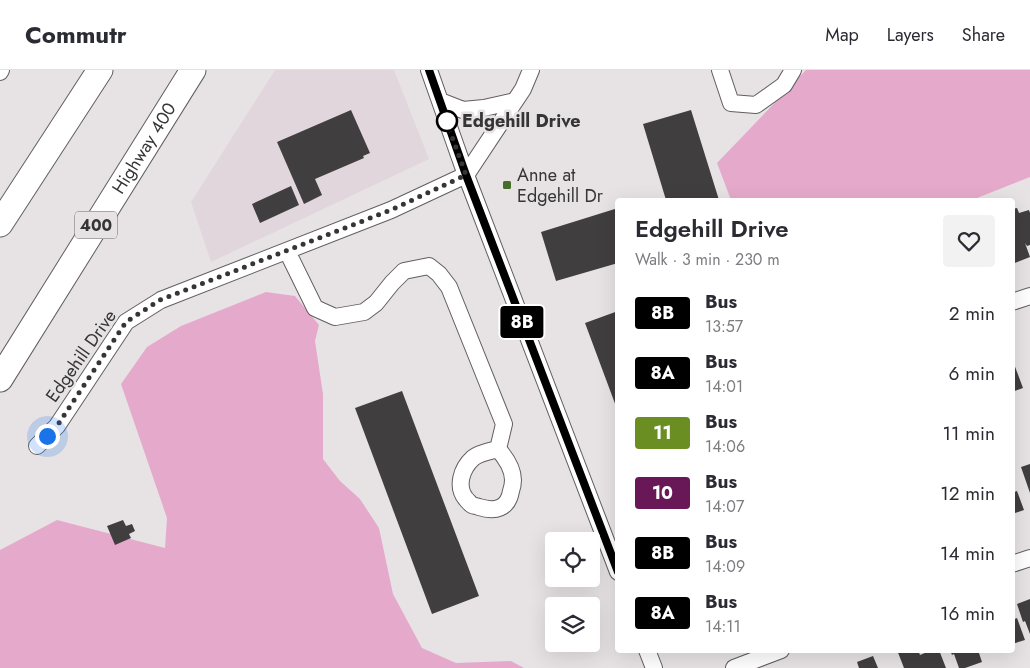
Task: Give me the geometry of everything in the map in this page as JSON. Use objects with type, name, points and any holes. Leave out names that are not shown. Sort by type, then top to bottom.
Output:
[{"type":"highway","points":[[0,224],[100,70]]},
{"type":"highway","name":"Highway 400","points":[[0,379],[193,70]]},
{"type":"street","points":[[429,70],[466,175],[615,564]]},
{"type":"street","points":[[466,175],[515,101],[531,70]]},
{"type":"street","points":[[720,70],[731,103],[756,105],[784,85],[793,70]]},
{"type":"street","points":[[440,101],[463,110],[484,108],[515,101]]},
{"type":"street","name":"Edgehill Drive","points":[[37,446],[57,426],[126,322],[160,300],[391,210],[466,175]]},
{"type":"street","points":[[287,251],[315,308],[336,317],[364,312],[376,303],[404,271],[430,266],[439,274],[450,287],[504,424],[498,449]]},
{"type":"street","points":[[1015,301],[1030,296]]},
{"type":"street","points":[[1015,563],[1030,558]]},
{"type":"street","points":[[648,653],[654,668]]},
{"type":"street","points":[[734,668],[773,653]]},
{"type":"shaded area","points":[[275,70],[394,70],[429,159],[211,262],[191,202]]},
{"type":"shaded area","points":[[806,70],[1030,70],[1030,177],[977,198],[730,198],[717,163]]},
{"type":"shaded area","points":[[266,292],[295,296],[319,325],[315,341],[323,394],[323,459],[340,481],[360,499],[379,528],[393,594],[422,648],[456,663],[511,661],[524,668],[0,668],[0,550],[57,520],[165,548],[167,518],[121,384],[147,347],[181,326]]},
{"type":"building","points":[[351,110],[370,153],[363,156],[364,158],[315,179],[322,195],[304,204],[277,142]]},
{"type":"building","points":[[691,110],[718,198],[665,198],[643,124]]},
{"type":"building","points":[[291,186],[299,205],[260,223],[252,204]]},
{"type":"building","points":[[1015,208],[1017,208],[1019,213],[1029,210],[1030,213],[1030,245],[1027,246],[1025,243],[1030,257],[1015,263]]},
{"type":"building","points":[[615,209],[615,264],[556,281],[541,232]]},
{"type":"building","points":[[615,312],[615,404],[585,323]]},
{"type":"building","points":[[1015,367],[1023,388],[1015,391]]},
{"type":"building","points":[[402,391],[479,596],[432,614],[355,408]]},
{"type":"building","points":[[1030,464],[1030,493],[1021,467]]},
{"type":"building","points":[[1017,491],[1024,510],[1015,513],[1015,492]]},
{"type":"building","points":[[123,520],[126,526],[132,524],[135,531],[129,534],[131,538],[115,545],[107,526]]},
{"type":"building","points":[[1030,599],[1030,634],[1025,621],[1023,622],[1017,604]]},
{"type":"building","points":[[1017,618],[1025,640],[1015,643],[1015,619]]},
{"type":"building","points":[[898,653],[919,653],[920,655],[925,653],[940,653],[946,668],[904,668]]},
{"type":"building","points":[[951,653],[979,653],[982,662],[965,668],[959,668],[954,654],[952,655]]},
{"type":"building","points":[[873,656],[878,668],[859,668],[857,662]]},
{"type":"bus line","name":"8B","points":[[429,70],[466,175],[615,564]]},
{"type":"place","name":"Edgehill Drive","points":[[447,121]]},
{"type":"place","name":"Anne at Edgehill Dr","points":[[507,185]]},
{"type":"route","points":[[47,436],[57,426],[126,322],[160,300],[391,210],[466,175],[447,121]]}]
